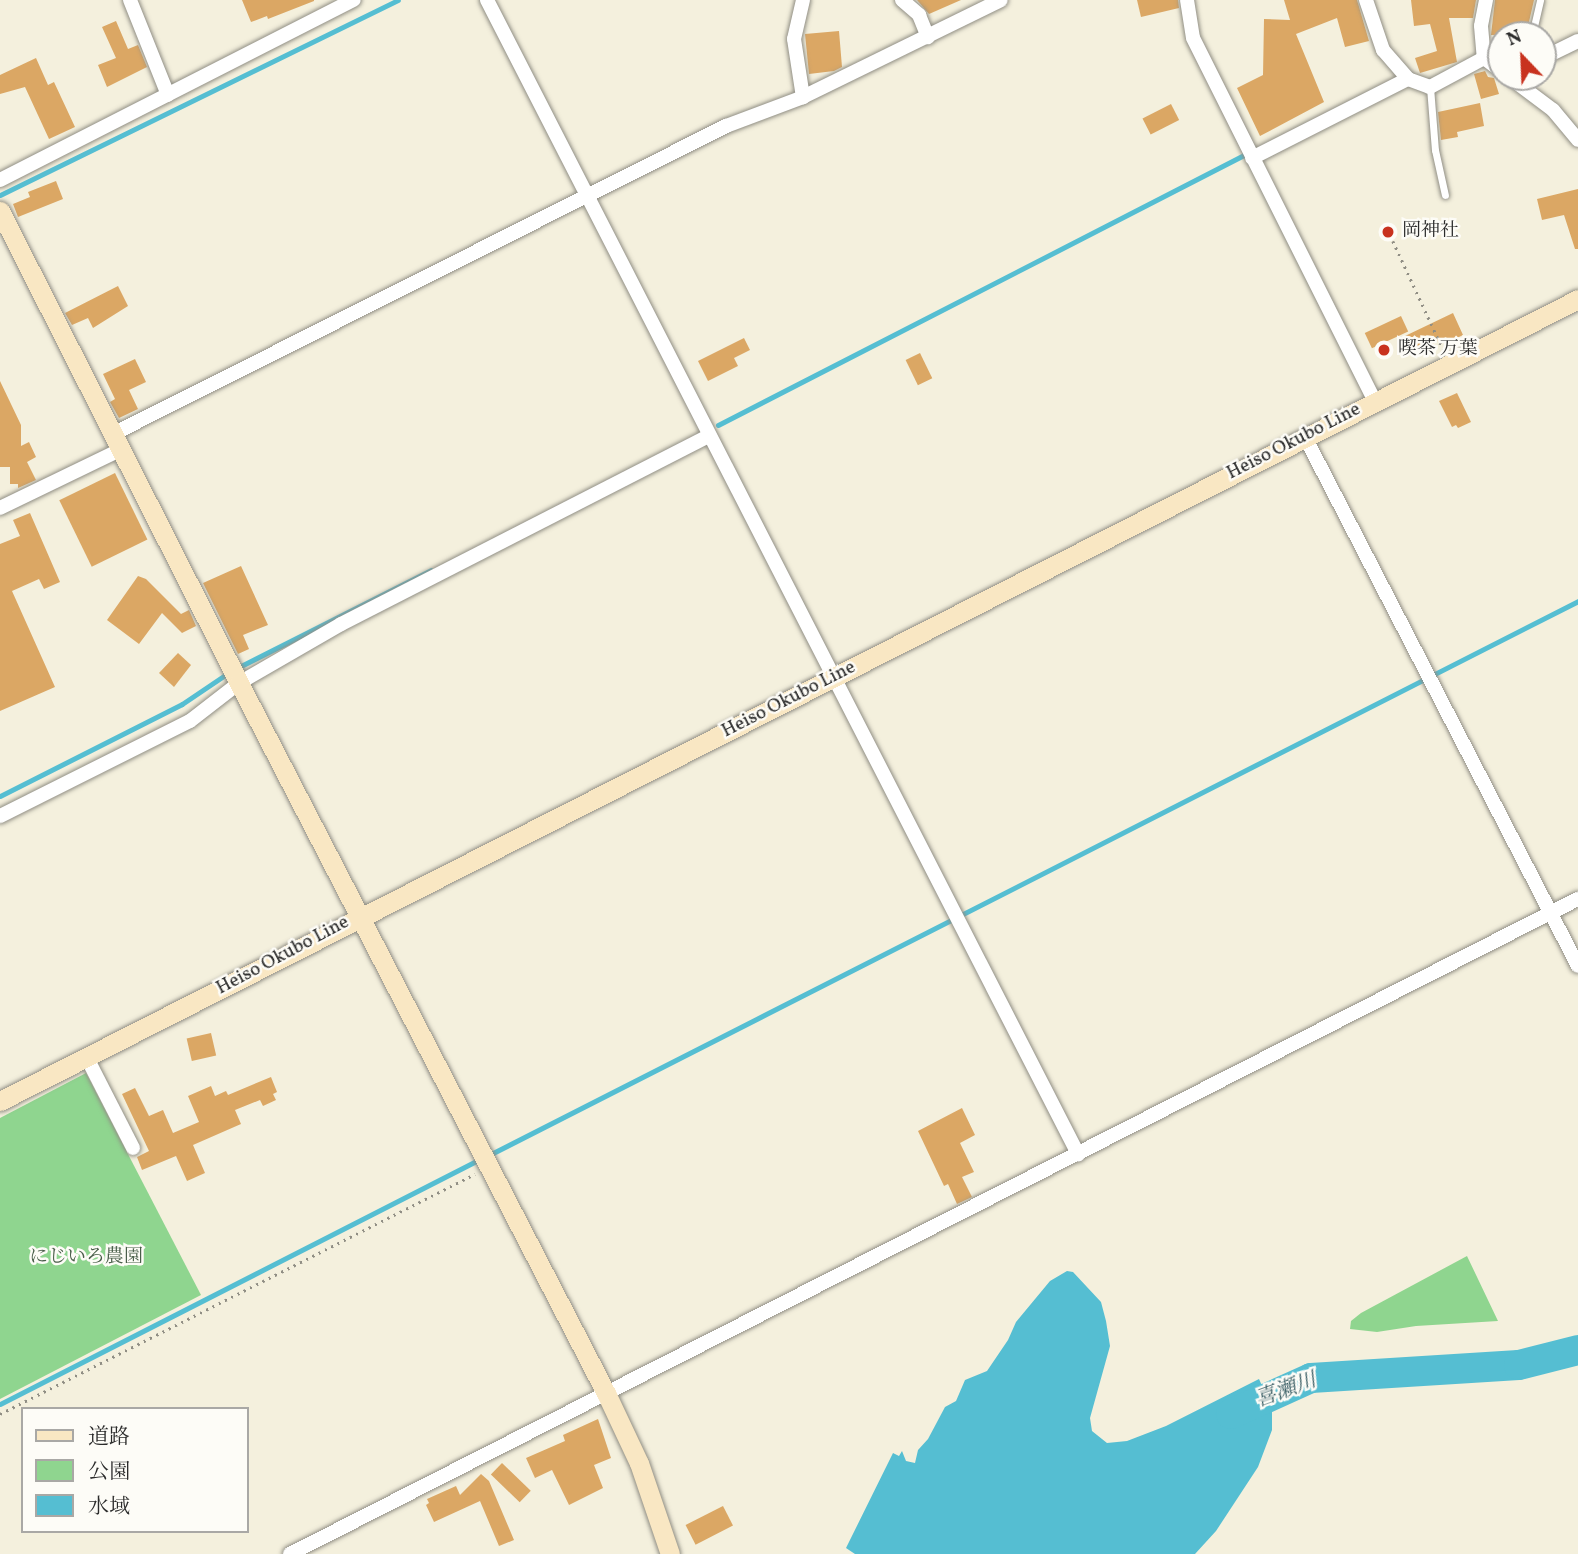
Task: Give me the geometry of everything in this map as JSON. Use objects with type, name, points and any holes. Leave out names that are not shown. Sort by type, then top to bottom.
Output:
[{"type":"main road","points":[[0,211],[239,683],[606,1393],[639,1463],[670,1554]]},
{"type":"main road","name":"Heiso Okubo Line","points":[[0,1101],[1578,299]]},
{"type":"street","points":[[130,0],[132,13],[168,95]]},
{"type":"street","points":[[0,180],[354,0]]},
{"type":"street","points":[[487,0],[1077,1154]]},
{"type":"street","points":[[803,0],[794,39],[803,97]]},
{"type":"street","points":[[902,0],[919,15],[928,37]]},
{"type":"street","points":[[0,508],[117,442],[585,196],[726,126],[803,97],[1001,0]]},
{"type":"street","points":[[1187,0],[1193,38],[1375,401]]},
{"type":"street","points":[[1366,0],[1383,50],[1408,79],[1430,87],[1484,58]]},
{"type":"street","points":[[1486,0],[1481,26],[1484,58],[1487,60]]},
{"type":"street","points":[[1557,51],[1578,41]]},
{"type":"street","points":[[1252,158],[1408,79]]},
{"type":"street","points":[[1528,91],[1553,110],[1578,140]]},
{"type":"street","points":[[0,816],[190,721],[239,683],[341,624],[709,436]]},
{"type":"street","points":[[1305,437],[1578,966]]},
{"type":"street","points":[[290,1554],[1578,899]]},
{"type":"street","points":[[87,1058],[133,1148]]},
{"type":"lane","points":[[1535,21],[1540,0]]},
{"type":"lane","points":[[1430,87],[1435,150],[1445,195]]},
{"type":"path","points":[[1393,240],[1450,363]]},
{"type":"path","points":[[0,1414],[489,1167]]},
{"type":"green space","name":"にじいろ農園","points":[[86,1073],[201,1295],[0,1399],[0,1118]]},
{"type":"green space","points":[[1467,1256],[1498,1321],[1416,1326],[1377,1332],[1350,1329],[1351,1321],[1361,1313]]},
{"type":"water","points":[[1067,1271],[1073,1272],[1101,1302],[1106,1321],[1110,1346],[1090,1418],[1092,1431],[1107,1443],[1127,1441],[1166,1426],[1259,1379],[1272,1408],[1272,1430],[1258,1467],[1216,1531],[1195,1554],[855,1554],[846,1548],[893,1453],[899,1456],[902,1451],[906,1461],[915,1463],[918,1450],[928,1439],[945,1407],[956,1401],[965,1380],[987,1371],[1008,1340],[1016,1322],[1050,1281]]},
{"type":"building","points":[[242,0],[314,1],[268,19],[267,16],[251,22]]},
{"type":"building","points":[[917,0],[961,0],[929,14]]},
{"type":"building","points":[[1137,0],[1178,0],[1179,8],[1141,17]]},
{"type":"building","points":[[1284,0],[1357,0],[1369,41],[1345,47],[1337,18],[1296,34],[1324,102],[1260,136],[1237,88],[1263,75],[1264,19],[1290,20]]},
{"type":"building","points":[[1411,0],[1476,0],[1473,18],[1449,18],[1457,62],[1420,73],[1415,58],[1437,51],[1430,24],[1414,26]]},
{"type":"building","points":[[1495,0],[1534,0],[1529,21],[1493,21]]},
{"type":"building","points":[[116,21],[128,49],[138,45],[147,67],[107,87],[98,65],[116,58],[102,27]]},
{"type":"building","points":[[839,31],[842,67],[834,71],[809,74],[805,34]]},
{"type":"building","points":[[36,58],[48,85],[54,82],[75,127],[49,139],[25,87],[0,94],[0,75]]},
{"type":"building","points":[[1485,71],[1487,91],[1498,91],[1499,94],[1481,99],[1474,74]]},
{"type":"building","points":[[1480,103],[1484,126],[1457,132],[1458,137],[1441,140],[1438,112]]},
{"type":"building","points":[[1171,104],[1179,120],[1151,135],[1142,119]]},
{"type":"building","points":[[56,181],[63,199],[18,217],[13,204],[30,197],[28,192]]},
{"type":"building","points":[[1578,189],[1578,249],[1575,249],[1564,215],[1542,220],[1537,199]]},
{"type":"building","points":[[118,286],[128,306],[93,328],[88,318],[72,325],[65,313]]},
{"type":"building","points":[[1453,313],[1463,335],[1449,342],[1446,337],[1414,353],[1405,336]]},
{"type":"building","points":[[1401,316],[1408,331],[1372,348],[1365,333]]},
{"type":"building","points":[[744,338],[750,350],[734,358],[738,366],[708,381],[698,361]]},
{"type":"building","points":[[920,353],[932,378],[918,385],[906,360]]},
{"type":"building","points":[[135,359],[146,382],[129,390],[138,409],[119,418],[110,402],[115,399],[103,374]]},
{"type":"building","points":[[0,381],[21,425],[21,446],[29,442],[36,457],[27,462],[36,480],[18,488],[18,484],[10,484],[10,467],[0,467]]},
{"type":"building","points":[[1457,393],[1471,422],[1458,428],[1456,425],[1452,427],[1439,401]]},
{"type":"building","points":[[115,473],[147,540],[92,567],[59,500]]},
{"type":"building","points":[[30,513],[60,582],[44,589],[39,579],[12,591],[55,687],[0,711],[0,544],[20,536],[13,520]]},
{"type":"building","points":[[241,566],[268,625],[243,635],[249,649],[238,654],[203,583]]},
{"type":"building","points":[[138,576],[146,579],[181,614],[189,610],[196,626],[182,633],[162,613],[139,644],[107,620]]},
{"type":"building","points":[[178,653],[191,665],[174,687],[159,673]]},
{"type":"building","points":[[211,1033],[216,1055],[192,1061],[187,1039]]},
{"type":"building","points":[[271,1077],[277,1092],[273,1094],[276,1100],[263,1106],[260,1100],[235,1110],[241,1124],[193,1145],[205,1173],[187,1181],[176,1156],[142,1170],[137,1157],[149,1151],[122,1094],[135,1088],[149,1116],[163,1110],[173,1133],[199,1122],[188,1096],[211,1086],[215,1096],[226,1091],[228,1095]]},
{"type":"building","points":[[962,1108],[975,1135],[960,1143],[974,1172],[962,1177],[972,1197],[957,1204],[948,1184],[944,1186],[918,1131]]},
{"type":"building","points":[[598,1419],[611,1458],[594,1465],[603,1488],[569,1505],[552,1470],[535,1478],[526,1458],[565,1441],[563,1435]]},
{"type":"building","points":[[502,1463],[531,1491],[520,1502],[491,1475]]},
{"type":"building","points":[[481,1474],[489,1481],[514,1540],[499,1546],[480,1501],[434,1522],[426,1505],[429,1503],[427,1499],[456,1486],[460,1495]]},
{"type":"building","points":[[723,1506],[733,1526],[696,1545],[686,1525]]},
{"type":"waterway","points":[[0,195],[398,0]]},
{"type":"waterway","points":[[718,425],[1248,153]]},
{"type":"waterway","points":[[237,668],[431,570]]},
{"type":"waterway","points":[[489,1155],[1578,601]]},
{"type":"waterway","points":[[0,796],[182,704],[228,673]]},
{"type":"waterway","points":[[0,1404],[480,1159]]},
{"type":"waterway","name":"喜瀬川","points":[[1231,1414],[1311,1378],[1519,1365],[1578,1350]]},
{"type":"place","name":"岡神社","points":[[1388,232]]},
{"type":"place","name":"喫茶 万葉","points":[[1384,350]]}]
